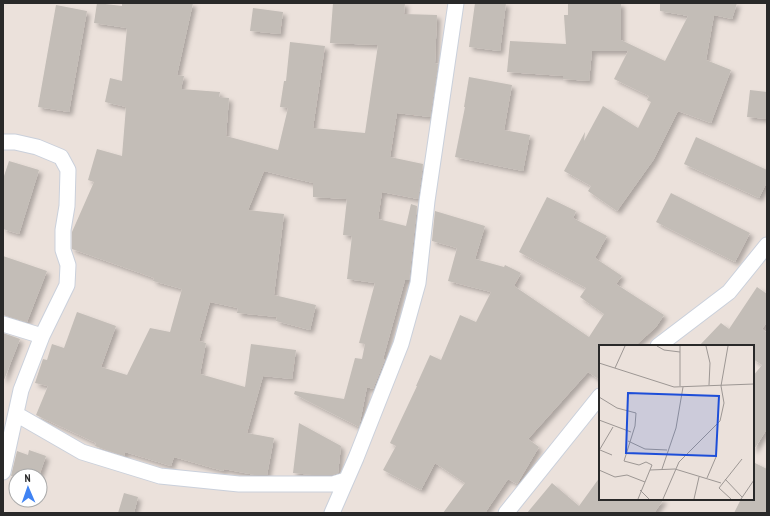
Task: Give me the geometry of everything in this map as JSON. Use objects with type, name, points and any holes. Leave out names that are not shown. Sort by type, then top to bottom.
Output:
[{"type":"street","points":[[332,513],[401,344],[418,283],[427,201],[456,3]]},
{"type":"street","points":[[3,142],[15,142],[37,147],[61,157],[68,170],[67,206],[63,230],[63,250],[68,265],[67,285],[42,336],[21,390],[3,472]]},
{"type":"street","points":[[659,345],[729,292],[767,245]]},
{"type":"street","points":[[3,324],[42,336]]},
{"type":"street","points":[[506,513],[599,397]]},
{"type":"street","points":[[16,414],[82,452],[160,476],[239,484],[332,484],[346,480]]},
{"type":"building","points":[[97,3],[122,6],[122,3],[193,3],[177,75],[184,76],[181,89],[220,92],[219,97],[229,98],[226,136],[278,150],[288,108],[280,107],[284,81],[286,81],[290,42],[325,46],[313,128],[365,133],[378,45],[330,43],[333,3],[405,3],[404,14],[437,15],[435,63],[438,64],[430,117],[397,113],[390,157],[423,164],[418,199],[382,192],[378,219],[406,226],[411,204],[417,206],[409,280],[405,280],[383,359],[385,359],[373,389],[367,387],[359,427],[294,394],[295,391],[344,399],[355,358],[362,359],[365,344],[359,343],[375,283],[347,279],[352,236],[343,235],[347,199],[313,197],[313,183],[264,171],[248,210],[284,214],[274,295],[316,305],[310,330],[276,321],[277,317],[237,313],[238,308],[210,302],[199,341],[206,343],[200,374],[245,387],[251,344],[296,350],[292,379],[263,376],[247,433],[274,438],[267,475],[255,475],[224,469],[223,471],[174,457],[171,466],[125,452],[124,456],[95,446],[96,443],[36,415],[48,386],[35,383],[43,359],[47,360],[52,344],[64,348],[77,312],[116,326],[101,367],[127,375],[150,328],[170,332],[182,289],[153,281],[154,278],[72,249],[72,232],[94,182],[88,180],[97,149],[122,156],[126,107],[105,102],[110,78],[122,81],[127,28],[94,23]]},
{"type":"building","points":[[475,3],[506,3],[500,51],[469,47]]},
{"type":"building","points":[[568,3],[621,3],[621,40],[665,61],[688,16],[660,11],[660,3],[737,3],[732,19],[714,15],[706,60],[731,70],[711,123],[678,111],[654,159],[617,211],[588,191],[591,186],[564,171],[585,132],[584,141],[603,106],[638,128],[651,102],[647,100],[649,96],[614,79],[628,51],[592,51],[589,81],[563,79],[563,76],[507,72],[510,41],[566,44],[564,15],[568,15]]},
{"type":"building","points":[[56,5],[87,11],[69,112],[38,107]]},
{"type":"building","points":[[253,8],[283,12],[280,34],[250,31]]},
{"type":"building","points":[[469,77],[512,85],[504,130],[530,135],[523,171],[455,157],[465,107]]},
{"type":"building","points":[[750,90],[767,92],[767,119],[747,117]]},
{"type":"building","points":[[696,137],[767,170],[767,182],[759,198],[684,164]]},
{"type":"building","points":[[9,161],[39,170],[19,234],[3,229],[3,179]]},
{"type":"building","points":[[671,193],[750,233],[735,262],[656,222]]},
{"type":"building","points":[[547,197],[576,211],[573,218],[607,236],[595,258],[622,276],[616,284],[664,315],[656,327],[636,345],[599,345],[599,379],[588,372],[528,439],[539,447],[517,484],[508,479],[485,513],[443,513],[465,483],[435,463],[421,490],[383,470],[396,446],[390,443],[430,355],[441,360],[460,315],[476,322],[491,292],[448,281],[457,248],[432,241],[435,211],[485,226],[475,259],[504,267],[505,265],[521,273],[514,286],[589,337],[604,314],[580,297],[586,288],[519,252]]},
{"type":"building","points":[[3,256],[47,271],[27,322],[3,315]]},
{"type":"building","points":[[757,287],[767,294],[767,322],[762,329],[767,333],[767,429],[754,449],[754,375],[762,365],[754,360],[754,345],[700,345],[721,323],[729,329]]},
{"type":"building","points":[[3,333],[20,339],[4,380],[3,379]]},
{"type":"building","points":[[299,423],[341,446],[338,473],[332,475],[313,475],[293,473]]},
{"type":"building","points":[[29,450],[46,456],[42,468],[13,468],[17,451],[28,455]]},
{"type":"building","points":[[754,462],[767,469],[767,513],[734,513],[740,500],[754,500]]},
{"type":"building","points":[[599,478],[599,500],[663,500],[654,513],[527,513],[552,483],[579,506]]},
{"type":"building","points":[[124,493],[138,497],[134,513],[118,513]]}]
